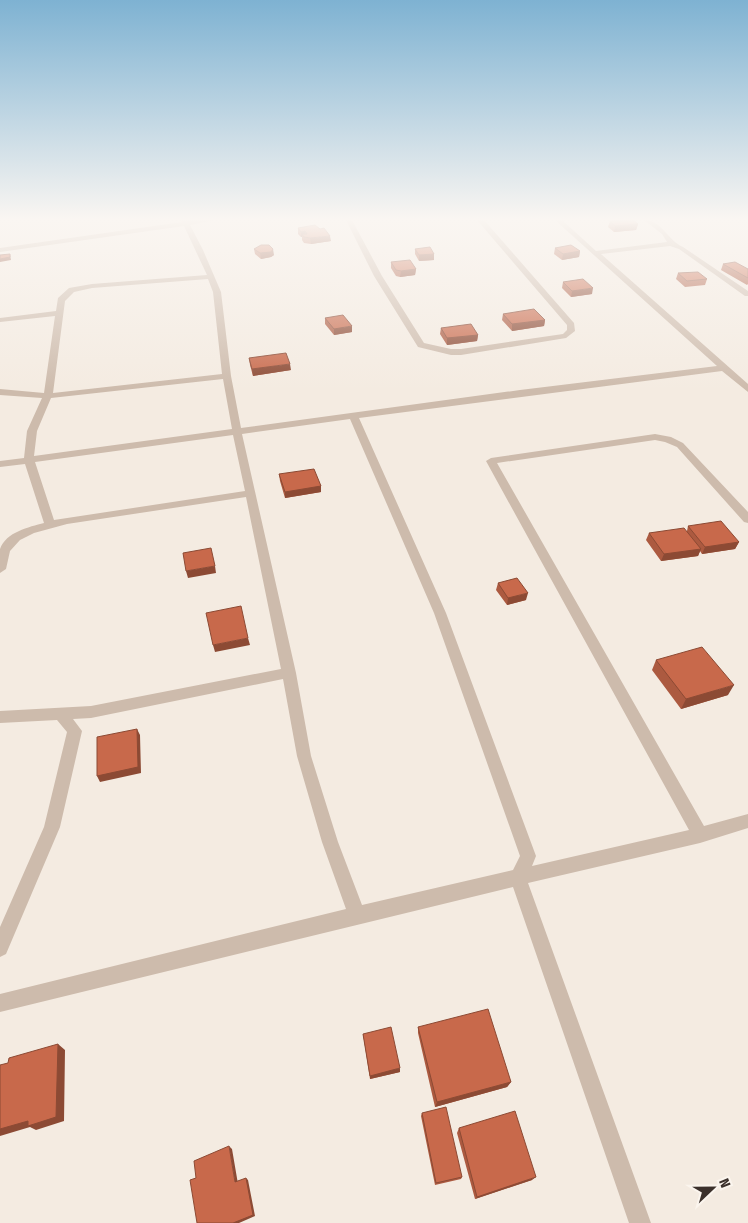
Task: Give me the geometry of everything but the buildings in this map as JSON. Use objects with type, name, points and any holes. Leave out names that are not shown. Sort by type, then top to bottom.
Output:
[{"type":"street","points":[[50,524],[28,460],[32,431],[48,396],[61,300],[72,290],[92,286],[210,277]]},
{"type":"street","points":[[211,277],[217,292],[227,376],[237,431],[290,673],[304,756],[330,842],[358,915]]},
{"type":"street","points":[[379,277],[421,346],[461,352],[566,336],[571,331],[571,325],[529,277]]},
{"type":"street","points":[[621,277],[748,389]]},
{"type":"street","points":[[723,277],[748,294]]},
{"type":"street","points":[[0,320],[59,313]]},
{"type":"street","points":[[0,464],[353,415],[724,368]]},
{"type":"street","points":[[0,392],[48,396],[227,376]]},
{"type":"street","points":[[353,415],[440,613],[528,856],[518,878],[640,1223]]},
{"type":"street","points":[[700,835],[491,461],[654,437],[668,439],[680,445],[748,519]]},
{"type":"street","points":[[0,569],[5,550],[16,537],[30,530],[67,520],[251,493]]},
{"type":"street","points":[[0,717],[91,712],[290,673]]},
{"type":"street","points":[[0,948],[52,827],[75,731],[61,714]]},
{"type":"street","points":[[0,1003],[358,915],[700,835],[748,821]]}]
